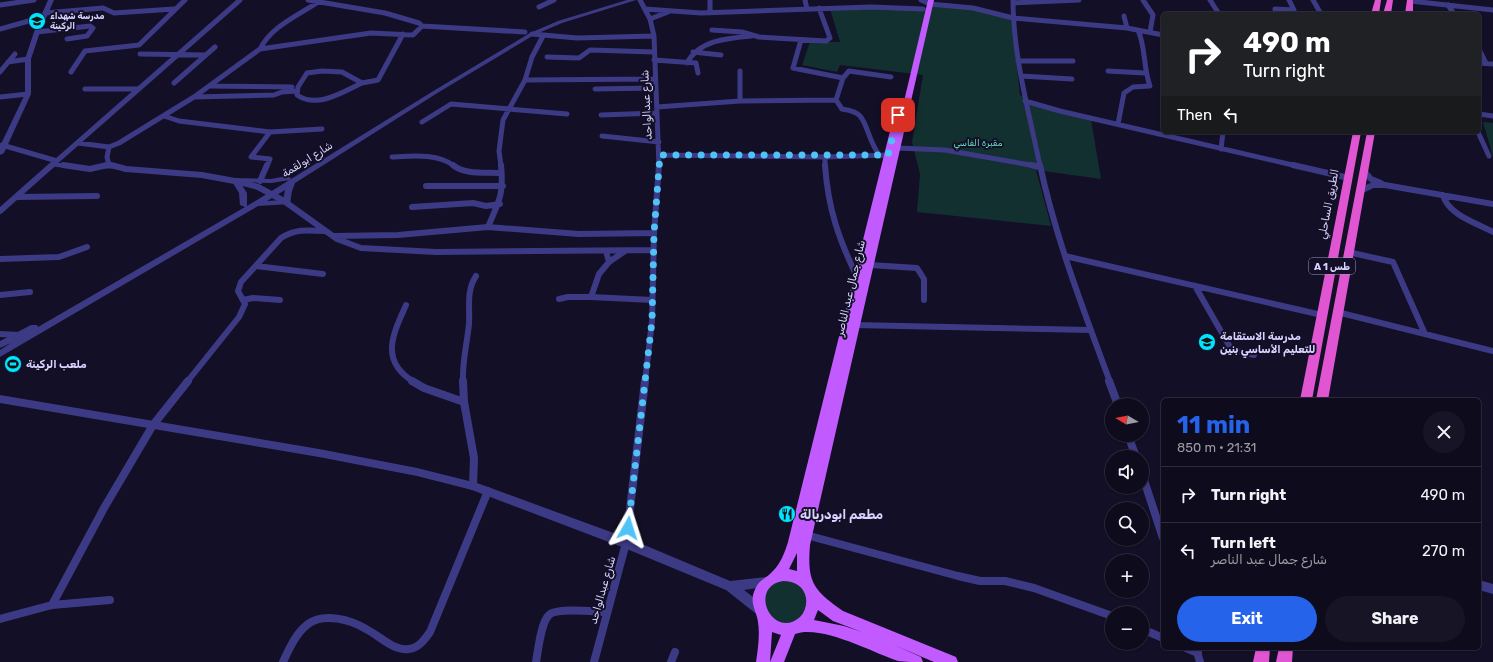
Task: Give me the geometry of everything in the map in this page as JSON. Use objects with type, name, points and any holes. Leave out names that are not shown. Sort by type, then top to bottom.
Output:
[{"type":"highway","points":[[1368,12],[1370,0]]},
{"type":"highway","points":[[1375,12],[1378,0]]},
{"type":"highway","points":[[1387,12],[1390,0]]},
{"type":"highway","points":[[1409,12],[1410,0]]},
{"type":"highway","name":"الطريق الساحلي","points":[[1306,398],[1357,134]]},
{"type":"highway","points":[[1322,398],[1371,134]]},
{"type":"highway","points":[[1309,382],[1324,387]]},
{"type":"highway","points":[[1261,662],[1263,650]]},
{"type":"highway","points":[[1284,662],[1286,650]]},
{"type":"main road","name":"شارع جمال عبد الناصر","points":[[809,588],[802,564],[806,535],[897,148],[926,3]]},
{"type":"main road","name":"شارع جمال عبد الناصر","points":[[772,579],[789,558],[794,542],[858,279],[884,156],[926,3]]},
{"type":"main road","points":[[763,662],[765,649],[762,614],[758,600],[761,590],[772,579],[787,575],[797,578],[809,588],[823,605],[838,616],[951,662]]},
{"type":"main road","points":[[778,662],[795,627],[807,620],[812,612],[814,602],[809,588]]},
{"type":"main road","points":[[762,614],[773,625],[782,628],[832,628],[916,662]]},
{"type":"street","points":[[0,5],[34,0]]},
{"type":"street","points":[[0,153],[2,145],[28,94],[28,59],[37,32],[51,0]]},
{"type":"street","points":[[71,72],[85,51],[139,45],[174,9],[185,0]]},
{"type":"street","points":[[0,211],[240,0]]},
{"type":"street","points":[[308,0],[321,0],[385,13],[419,23],[422,26],[529,33],[543,36],[654,36]]},
{"type":"street","points":[[260,49],[262,41],[274,31],[321,0]]},
{"type":"street","points":[[539,7],[554,0]]},
{"type":"street","name":"شارع ابولقمة","points":[[0,345],[20,335],[244,205],[270,192],[529,33],[556,20],[620,0]]},
{"type":"street","name":"شارع ابولقمة","points":[[529,33],[634,0]]},
{"type":"street","name":"شارع عبدالواحد","points":[[594,662],[626,543],[652,321],[654,233],[660,155],[654,60],[654,36],[650,20],[640,0]]},
{"type":"street","points":[[710,0],[710,13]]},
{"type":"street","points":[[805,0],[808,9]]},
{"type":"street","points":[[1079,0],[1013,2],[1013,18],[1018,61],[1025,101],[1040,167],[1065,256],[1115,398]]},
{"type":"street","points":[[1143,0],[1153,15],[1150,32]]},
{"type":"street","points":[[1210,0],[1218,12]]},
{"type":"street","points":[[1276,12],[1275,9],[1294,10],[1289,0]]},
{"type":"street","points":[[1313,0],[1320,12]]},
{"type":"street","points":[[1410,0],[1493,10]]},
{"type":"street","points":[[870,1],[871,7]]},
{"type":"street","points":[[645,9],[710,13],[871,7],[926,3],[973,8],[1013,18],[1127,28],[1161,35]]},
{"type":"street","points":[[1448,5],[1453,12]]},
{"type":"street","points":[[0,29],[44,15],[98,8],[106,9],[114,13],[174,9]]},
{"type":"street","points":[[688,63],[693,52],[726,39],[753,36],[801,40],[829,40],[830,38],[819,8]]},
{"type":"street","points":[[650,20],[670,11]]},
{"type":"street","points":[[1124,16],[1127,28]]},
{"type":"street","points":[[37,32],[90,26],[93,28],[87,36],[67,39]]},
{"type":"street","points":[[78,142],[109,147],[119,143],[194,97],[260,49],[371,33],[413,35],[422,26]]},
{"type":"street","points":[[712,30],[742,32],[753,36]]},
{"type":"street","points":[[1118,124],[1124,93],[1127,89],[1130,87],[1150,86],[1145,73],[1145,53],[1138,30]]},
{"type":"street","points":[[362,83],[354,76],[346,73],[324,69],[307,73],[298,89],[297,94],[304,100],[327,99],[362,83],[380,78],[403,34]]},
{"type":"street","points":[[488,227],[500,204],[503,186],[499,142],[503,120],[508,108],[525,80],[532,57],[543,36]]},
{"type":"street","points":[[801,40],[793,68],[843,78]]},
{"type":"street","points":[[174,83],[215,47]]},
{"type":"street","points":[[547,57],[579,58],[590,50],[654,52]]},
{"type":"street","points":[[693,52],[721,55]]},
{"type":"street","points":[[140,54],[181,53],[206,55]]},
{"type":"street","points":[[0,72],[15,54]]},
{"type":"street","points":[[1481,54],[1486,63]]},
{"type":"street","points":[[8,62],[28,59]]},
{"type":"street","points":[[654,60],[698,64],[698,72]]},
{"type":"street","points":[[1018,61],[1073,61]]},
{"type":"street","points":[[1481,63],[1493,64]]},
{"type":"street","points":[[740,71],[740,101]]},
{"type":"street","points":[[1108,71],[1145,73]]},
{"type":"street","points":[[836,100],[843,78],[849,72],[890,77]]},
{"type":"street","points":[[1021,76],[1072,79]]},
{"type":"street","points":[[525,80],[655,79]]},
{"type":"street","points":[[210,86],[298,89]]},
{"type":"street","points":[[595,89],[656,88]]},
{"type":"street","points":[[85,89],[139,89]]},
{"type":"street","points":[[194,97],[274,95],[298,89]]},
{"type":"street","points":[[0,97],[28,94]]},
{"type":"street","points":[[836,100],[842,109],[854,112],[860,116],[870,143],[884,156]]},
{"type":"street","points":[[601,115],[740,101],[836,100]]},
{"type":"street","points":[[1025,101],[1060,111],[1349,178]]},
{"type":"street","points":[[422,122],[451,104],[567,114]]},
{"type":"street","points":[[1481,114],[1493,116]]},
{"type":"street","points":[[164,116],[179,120],[270,132],[322,129]]},
{"type":"street","points":[[260,181],[270,159],[251,156],[270,132]]},
{"type":"street","points":[[1221,149],[1223,134]]},
{"type":"street","points":[[1479,134],[1489,156]]},
{"type":"street","points":[[602,136],[659,142]]},
{"type":"street","points":[[2,145],[55,163],[90,169],[109,165],[126,169],[236,180],[289,180],[287,202]]},
{"type":"street","points":[[109,147],[106,157],[109,165]]},
{"type":"street","points":[[897,148],[945,150],[1040,167]]},
{"type":"street","points":[[660,155],[825,157],[884,156]]},
{"type":"street","points":[[392,157],[413,156],[445,159],[458,169],[465,171],[501,173]]},
{"type":"street","points":[[825,157],[826,183],[830,211],[835,230],[858,279]]},
{"type":"street","points":[[1364,171],[1371,178],[1385,185]]},
{"type":"street","points":[[236,180],[270,192],[287,202],[332,236],[350,245],[374,250],[436,252],[654,250]]},
{"type":"street","points":[[236,180],[244,193],[244,205]]},
{"type":"street","points":[[1360,191],[1373,185],[1385,185],[1493,204]]},
{"type":"street","points":[[426,186],[503,186]]},
{"type":"street","name":"شارع ابولقمة","points":[[0,354],[255,205],[270,192]]},
{"type":"street","points":[[1443,195],[1443,200],[1446,205],[1493,232]]},
{"type":"street","points":[[16,197],[97,196]]},
{"type":"street","points":[[255,205],[287,202]]},
{"type":"street","points":[[412,208],[474,203],[486,206],[500,204]]},
{"type":"street","points":[[332,236],[398,235],[488,227],[579,234],[654,233]]},
{"type":"street","points":[[52,605],[104,508],[153,425],[239,317],[245,304],[238,291],[241,282],[288,233],[298,230],[325,231]]},
{"type":"street","points":[[0,259],[59,257],[87,247]]},
{"type":"street","points":[[591,297],[599,274],[609,262],[626,250]]},
{"type":"street","points":[[606,251],[609,262]]},
{"type":"street","points":[[1348,252],[1393,262],[1425,334]]},
{"type":"street","points":[[1065,256],[1322,315]]},
{"type":"street","points":[[870,265],[918,268],[922,272],[925,280],[924,300]]},
{"type":"street","points":[[256,266],[323,274]]},
{"type":"street","points":[[473,486],[474,458],[464,402],[462,367],[469,324],[469,296],[472,282],[476,276]]},
{"type":"street","points":[[1195,286],[1230,347],[1237,351],[1254,354]]},
{"type":"street","points":[[0,295],[30,292]]},
{"type":"street","points":[[559,299],[591,297],[652,300]]},
{"type":"street","points":[[243,300],[253,298],[280,300]]},
{"type":"street","points":[[406,305],[393,334],[392,354],[400,373],[415,384],[464,402]]},
{"type":"street","points":[[1337,312],[1493,351]]},
{"type":"street","points":[[855,325],[1090,330]]},
{"type":"street","points":[[0,334],[20,335]]},
{"type":"street","points":[[0,400],[319,453],[417,472],[473,486],[626,543],[730,586],[762,614]]},
{"type":"street","points":[[283,662],[293,642],[308,624],[320,618],[331,617],[365,628],[396,648],[410,649],[421,644],[430,632],[488,491]]},
{"type":"street","points":[[1149,494],[1161,532]]},
{"type":"street","points":[[806,535],[854,547],[899,561],[981,581],[1005,581],[1027,586],[1105,614]]},
{"type":"street","points":[[730,586],[772,579]]},
{"type":"street","points":[[1481,586],[1493,589]]},
{"type":"street","points":[[0,619],[52,605],[110,600]]},
{"type":"street","points":[[536,662],[543,626],[548,615],[553,612],[562,611],[607,612]]},
{"type":"street","points":[[1149,632],[1161,637]]},
{"type":"street","points":[[671,662],[675,652]]},
{"type":"green space","name":"مقبرة الفاسي","points":[[939,6],[973,7],[1011,17],[1020,95],[1059,112],[1091,119],[1101,179],[1036,170],[1051,226],[917,212],[920,174],[912,142],[923,75],[840,65],[837,72],[802,65],[810,42],[840,42],[830,9],[917,9]]},
{"type":"green space","points":[[1483,122],[1493,123],[1493,157]]},
{"type":"green space","points":[[782,579],[802,586],[810,606],[795,624],[778,623],[765,613],[766,592],[771,586]]},
{"type":"place","name":"مدرسة شهداء الركينة","points":[[37,21]]},
{"type":"place","name":"مدرسة الاستقامة للتعليم الأساسي بنين","points":[[1207,342]]},
{"type":"place","name":"ملعب الركينة","points":[[13,364]]},
{"type":"place","name":"مطعم ابودربالة","points":[[787,514]]},
{"type":"route","points":[[628,528],[652,321],[654,233],[660,155],[825,157],[888,155],[898,115]]}]
